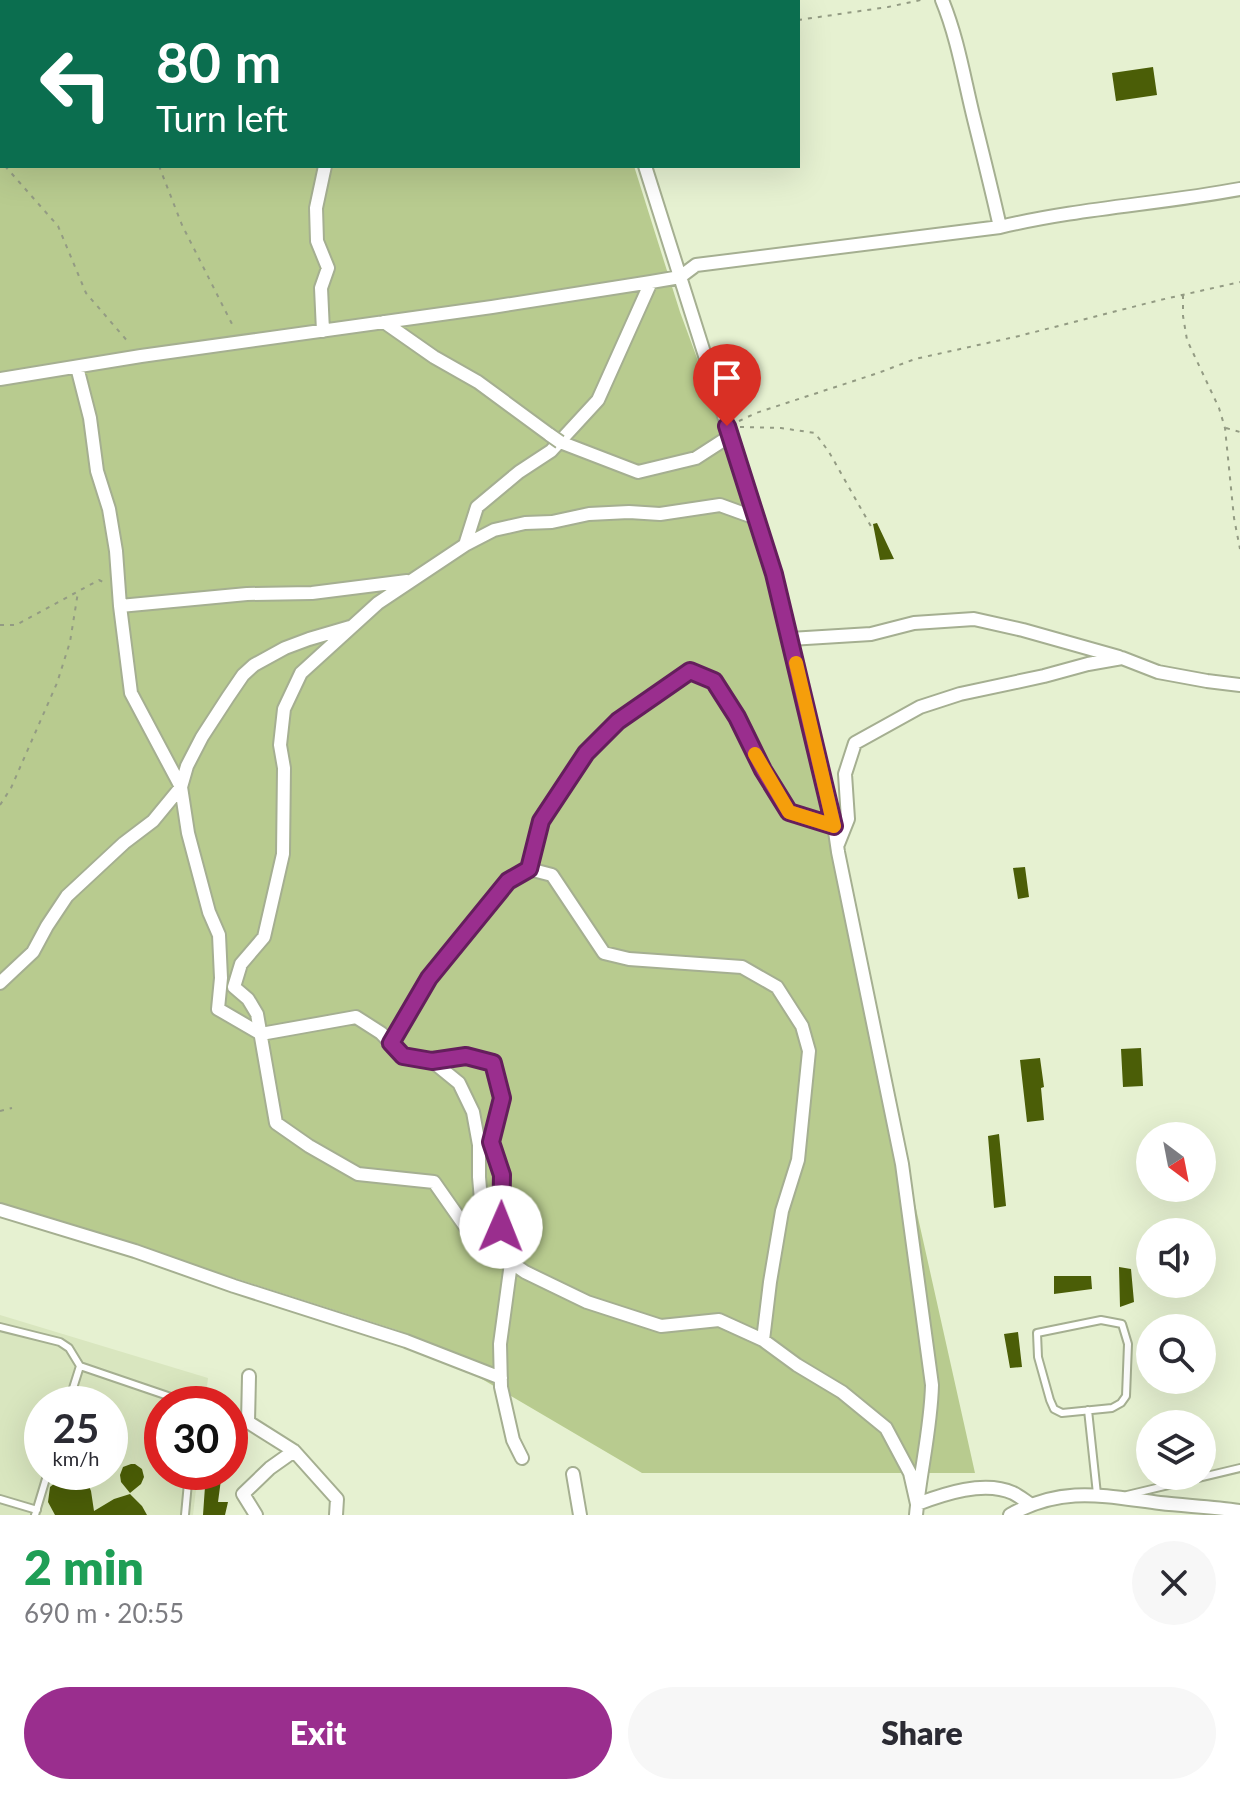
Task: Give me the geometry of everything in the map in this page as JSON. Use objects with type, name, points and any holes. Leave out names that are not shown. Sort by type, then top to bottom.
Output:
[{"type":"street","points":[[942,0],[960,54],[1000,227]]},
{"type":"street","points":[[323,331],[321,288],[328,268],[317,241],[316,208],[325,168]]},
{"type":"street","points":[[646,168],[774,574],[834,826],[902,1164],[932,1385],[916,1510]]},
{"type":"street","points":[[0,379],[651,282],[680,277],[696,265],[1000,227],[1074,212],[1240,189]]},
{"type":"street","points":[[465,545],[477,507],[519,472],[551,451],[598,400],[651,282]]},
{"type":"street","points":[[384,322],[434,357],[478,382],[555,438],[638,472],[696,458],[729,431]]},
{"type":"street","points":[[77,367],[116,551],[131,693],[181,787],[188,833],[209,912],[219,935],[221,978],[218,1009],[261,1034],[356,1017],[381,1033],[403,1056],[432,1061],[466,1056],[493,1063],[502,1098],[491,1142],[502,1175],[501,1227],[506,1259],[511,1263]]},
{"type":"street","points":[[756,518],[720,505],[660,514],[589,514],[494,530],[410,580],[350,627],[301,673],[284,709],[280,745],[284,768],[283,854],[264,937],[241,964],[234,987],[248,999],[257,1014],[276,1123],[358,1174],[434,1182],[469,1232],[485,1246],[525,1272],[587,1302],[661,1326],[719,1320],[763,1340],[842,1392],[886,1428],[910,1473],[916,1510]]},
{"type":"street","points":[[120,606],[247,594],[312,593],[410,580]]},
{"type":"street","points":[[790,639],[871,634],[914,623],[974,619],[1078,644],[1158,672],[1240,685]]},
{"type":"street","points":[[0,983],[33,952],[67,896],[124,843],[153,821],[181,787],[187,766],[202,737],[243,675],[254,665],[285,648],[350,627]]},
{"type":"street","points":[[837,847],[848,819],[845,774],[855,743],[920,707],[960,694],[1122,658]]},
{"type":"street","points":[[529,869],[541,821],[586,753],[618,721],[690,671],[714,681],[789,812],[834,826]]},
{"type":"street","points":[[391,1043],[429,978],[508,881],[529,869],[552,875],[604,953],[629,959],[742,967],[777,987],[802,1026],[809,1051],[798,1160],[782,1211],[763,1340]]},
{"type":"street","points":[[432,1061],[459,1083],[473,1112],[479,1145],[485,1246]]},
{"type":"street","points":[[0,1210],[135,1251],[406,1341],[501,1378]]},
{"type":"street","points":[[511,1263],[500,1344],[501,1387],[513,1440],[522,1458]]},
{"type":"street","points":[[249,1376],[248,1422],[294,1451],[337,1499],[336,1515]]},
{"type":"street","points":[[256,1515],[243,1494],[270,1468],[294,1451]]},
{"type":"street","points":[[573,1474],[580,1515]]},
{"type":"street","points":[[916,1510],[948,1493],[995,1489],[1012,1493],[1030,1504]]},
{"type":"street","points":[[1010,1515],[1030,1504],[1065,1495],[1120,1497],[1240,1511]]},
{"type":"lane","points":[[1101,1320],[1122,1324],[1128,1344],[1126,1396],[1112,1408],[1088,1410],[1062,1413],[1054,1409],[1038,1357],[1037,1333],[1101,1320]]},
{"type":"lane","points":[[0,1327],[60,1342],[69,1348],[80,1366],[144,1388]]},
{"type":"lane","points":[[74,1386],[80,1366]]},
{"type":"lane","points":[[1088,1410],[1097,1495]]},
{"type":"lane","points":[[1120,1497],[1240,1468]]},
{"type":"lane","points":[[0,1499],[36,1512],[43,1490]]},
{"type":"lane","points":[[185,1515],[187,1490]]},
{"type":"path","points":[[800,20],[921,0]]},
{"type":"path","points":[[6,168],[58,226],[86,293],[141,356]]},
{"type":"path","points":[[160,168],[182,225],[241,342]]},
{"type":"path","points":[[729,431],[756,413],[915,359],[1240,282]]},
{"type":"path","points":[[1183,295],[1187,340],[1219,408],[1225,428],[1240,549]]},
{"type":"path","points":[[729,431],[781,428],[815,433],[873,530]]},
{"type":"path","points":[[1225,428],[1240,432]]},
{"type":"path","points":[[0,625],[16,625],[99,580],[119,588]]},
{"type":"path","points":[[0,805],[11,788],[57,683],[70,642],[78,592]]},
{"type":"path","points":[[0,1111],[12,1108]]},
{"type":"shaded area","points":[[0,168],[635,168],[680,312],[756,518],[817,765],[975,1473],[642,1473],[400,1331],[0,1203]]},
{"type":"shaded area","points":[[0,1315],[208,1378],[207,1386],[144,1386],[144,1490],[196,1490],[193,1515],[0,1515]]},
{"type":"building","points":[[1153,67],[1157,95],[1116,101],[1112,73]]},
{"type":"building","points":[[877,523],[894,559],[880,560],[873,524]]},
{"type":"building","points":[[1025,867],[1029,897],[1018,899],[1013,868]]},
{"type":"building","points":[[1141,1048],[1143,1086],[1123,1087],[1121,1049]]},
{"type":"building","points":[[1040,1058],[1044,1120],[1027,1122],[1020,1060]]},
{"type":"building","points":[[999,1134],[1006,1206],[994,1208],[988,1136]]},
{"type":"building","points":[[1119,1267],[1131,1269],[1134,1302],[1120,1307]]},
{"type":"building","points":[[1054,1276],[1091,1276],[1092,1289],[1054,1294]]},
{"type":"building","points":[[1018,1332],[1022,1367],[1010,1368],[1004,1334]]},
{"type":"building","points":[[135,1464],[142,1469],[144,1477],[130,1493],[128,1490],[128,1465]]},
{"type":"building","points":[[50,1490],[91,1490],[94,1511],[130,1494],[147,1515],[55,1515],[48,1502]]},
{"type":"building","points":[[205,1490],[220,1490],[218,1502],[228,1502],[225,1515],[203,1515]]},
{"type":"slow traffic","points":[[755,754],[789,812],[834,826],[796,663]]},
{"type":"route","points":[[501,1227],[502,1175],[491,1142],[502,1098],[493,1063],[466,1056],[432,1061],[403,1056],[391,1043],[429,978],[508,881],[529,869],[541,821],[586,753],[618,721],[690,671],[714,681],[789,812],[834,826],[774,574],[727,426]]}]
